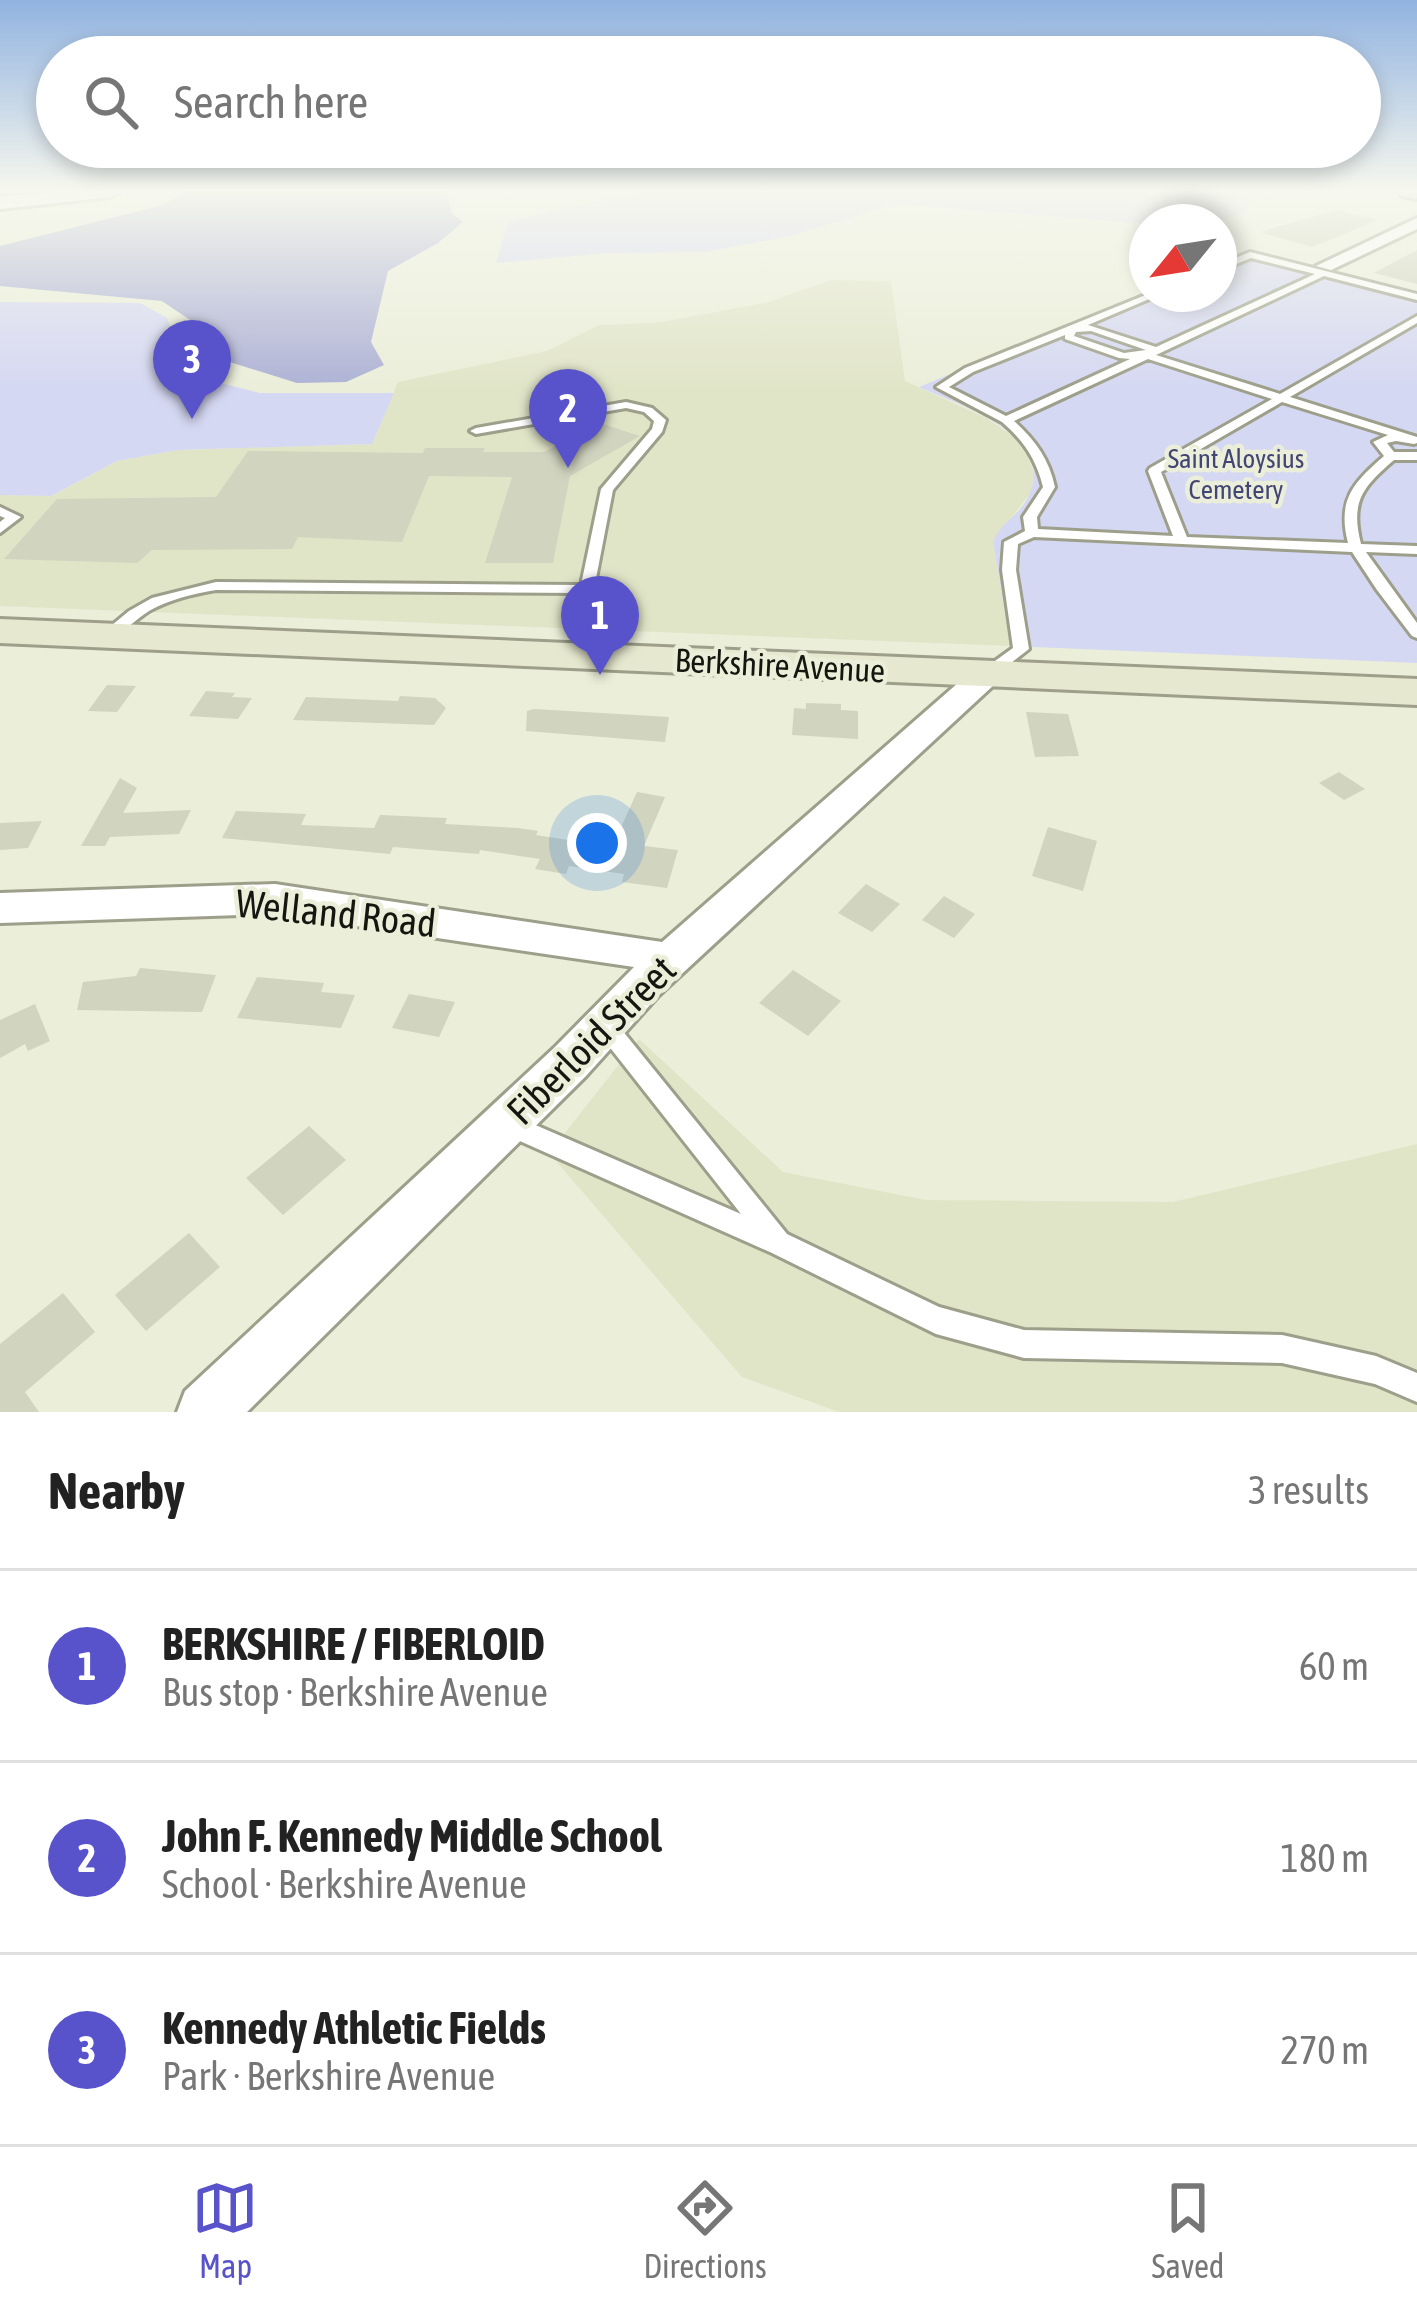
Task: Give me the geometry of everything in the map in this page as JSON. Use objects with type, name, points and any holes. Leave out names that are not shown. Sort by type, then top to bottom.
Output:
[{"type":"main road","name":"Berkshire Avenue","points":[[0,631],[1417,692]]},
{"type":"street","points":[[1324,270],[1350,257]]},
{"type":"street","name":"Fiberloid Street","points":[[206,1412],[669,961],[985,676]]},
{"type":"street","name":"Welland Road","points":[[0,908],[275,899],[643,952],[669,961]]},
{"type":"street","points":[[0,934],[68,904]]},
{"type":"lane","points":[[1259,257],[1417,297]]},
{"type":"lane","points":[[1006,420],[1324,270]]},
{"type":"lane","points":[[1032,533],[1030,517],[1049,487],[1045,466],[1032,442],[1006,420],[941,383],[1129,305]]},
{"type":"lane","points":[[1181,541],[1154,471],[1417,320]]},
{"type":"lane","points":[[1072,329],[1092,328],[1142,343],[1152,349],[1147,355]]},
{"type":"lane","points":[[1072,329],[1069,337],[1123,356],[1147,355],[1416,440]]},
{"type":"lane","points":[[476,430],[626,405],[648,410],[660,420],[658,430],[607,488],[587,589],[598,655]]},
{"type":"lane","points":[[1390,456],[1379,442],[1395,437],[1416,440]]},
{"type":"lane","points":[[1417,456],[1390,456],[1363,476],[1351,494],[1346,514],[1357,549],[1417,633]]},
{"type":"lane","points":[[0,512],[14,517],[0,530]]},
{"type":"lane","points":[[985,676],[1021,649],[1009,570],[1011,542],[1032,533],[1417,550]]},
{"type":"lane","points":[[108,635],[143,605],[174,593],[216,586],[587,589]]},
{"type":"lane","points":[[605,1025],[781,1244]]},
{"type":"lane","points":[[507,1123],[781,1244],[936,1320],[1024,1344],[1282,1349],[1376,1370],[1417,1388]]},
{"type":"shaded area","points":[[0,257],[413,257],[388,271],[371,342],[384,365],[346,382],[297,383],[220,359],[190,320],[162,301],[0,286]]},
{"type":"shaded area","points":[[831,280],[891,281],[905,381],[986,418],[1013,436],[1028,456],[1034,474],[1031,492],[993,542],[1011,646],[0,606],[0,495],[52,496],[117,461],[178,450],[372,444],[398,382],[547,351],[599,325],[656,323],[766,303]]},
{"type":"shaded area","points":[[639,1039],[783,1172],[926,1200],[1173,1202],[1417,1144],[1417,1412],[839,1412],[742,1377],[549,1153]]},
{"type":"green space","points":[[498,257],[564,257],[496,263]]},
{"type":"green space","name":"Saint Aloysius Cemetery","points":[[1237,257],[1270,257],[1417,294],[1417,663],[1011,646],[993,542],[1028,497],[1034,475],[1029,456],[1000,425],[919,387],[1129,300],[1129,312],[1237,312]]},
{"type":"green space","points":[[0,302],[140,303],[167,318],[186,374],[260,393],[394,393],[372,444],[178,450],[117,461],[51,496],[0,495]]},
{"type":"building","points":[[1404,257],[1417,257],[1417,284],[1374,273]]},
{"type":"building","points":[[600,423],[640,436],[570,476],[553,563],[485,563],[512,477],[429,476],[402,542],[298,537],[292,549],[152,550],[137,563],[4,559],[57,499],[216,497],[248,451],[423,453],[425,448],[485,448],[483,452],[544,452]]},
{"type":"building","points":[[107,685],[136,686],[117,712],[88,711]]},
{"type":"building","points":[[206,691],[252,698],[238,719],[189,716]]},
{"type":"building","points":[[400,696],[435,698],[446,708],[434,725],[293,720],[306,697],[398,701]]},
{"type":"building","points":[[806,703],[841,704],[841,710],[858,711],[858,739],[792,735],[794,708],[806,709]]},
{"type":"building","points":[[527,711],[669,717],[665,742],[526,731]]},
{"type":"building","points":[[1026,712],[1068,714],[1079,756],[1035,757]]},
{"type":"building","points":[[1339,772],[1365,789],[1344,800],[1319,783]]},
{"type":"building","points":[[120,778],[137,788],[123,813],[191,810],[179,834],[110,837],[105,846],[81,846]]},
{"type":"building","points":[[637,792],[665,797],[644,846],[678,850],[667,888],[622,882],[624,874],[569,866],[566,874],[535,869],[540,859],[480,850],[479,854],[393,847],[390,854],[222,838],[236,811],[306,814],[301,825],[374,828],[380,815],[447,818],[445,824],[518,828],[612,847]]},
{"type":"building","points":[[42,821],[28,848],[0,850],[0,823]]},
{"type":"building","points":[[1048,827],[1097,841],[1083,891],[1032,876]]},
{"type":"building","points":[[866,884],[900,904],[872,932],[838,913]]},
{"type":"building","points":[[944,896],[975,914],[954,938],[922,920]]},
{"type":"building","points":[[140,968],[216,975],[202,1012],[77,1010],[83,982],[136,976]]},
{"type":"building","points":[[793,970],[841,1001],[808,1036],[759,1003]]},
{"type":"building","points":[[257,977],[324,983],[321,992],[355,995],[341,1028],[237,1018]]},
{"type":"building","points":[[409,994],[455,1002],[439,1037],[392,1028]]},
{"type":"building","points":[[35,1004],[50,1041],[28,1051],[25,1044],[0,1058],[0,1020]]},
{"type":"building","points":[[309,1126],[346,1160],[283,1215],[246,1178]]},
{"type":"building","points":[[189,1233],[220,1267],[146,1331],[115,1295]]},
{"type":"building","points":[[63,1293],[95,1332],[25,1392],[39,1412],[0,1412],[0,1344]]},
{"type":"place","name":"Kennedy Athletic Fields","points":[[192,419]]},
{"type":"place","name":"John F. Kennedy Middle School","points":[[568,468]]},
{"type":"place","name":"BERKSHIRE / FIBERLOID","points":[[600,675]]}]
